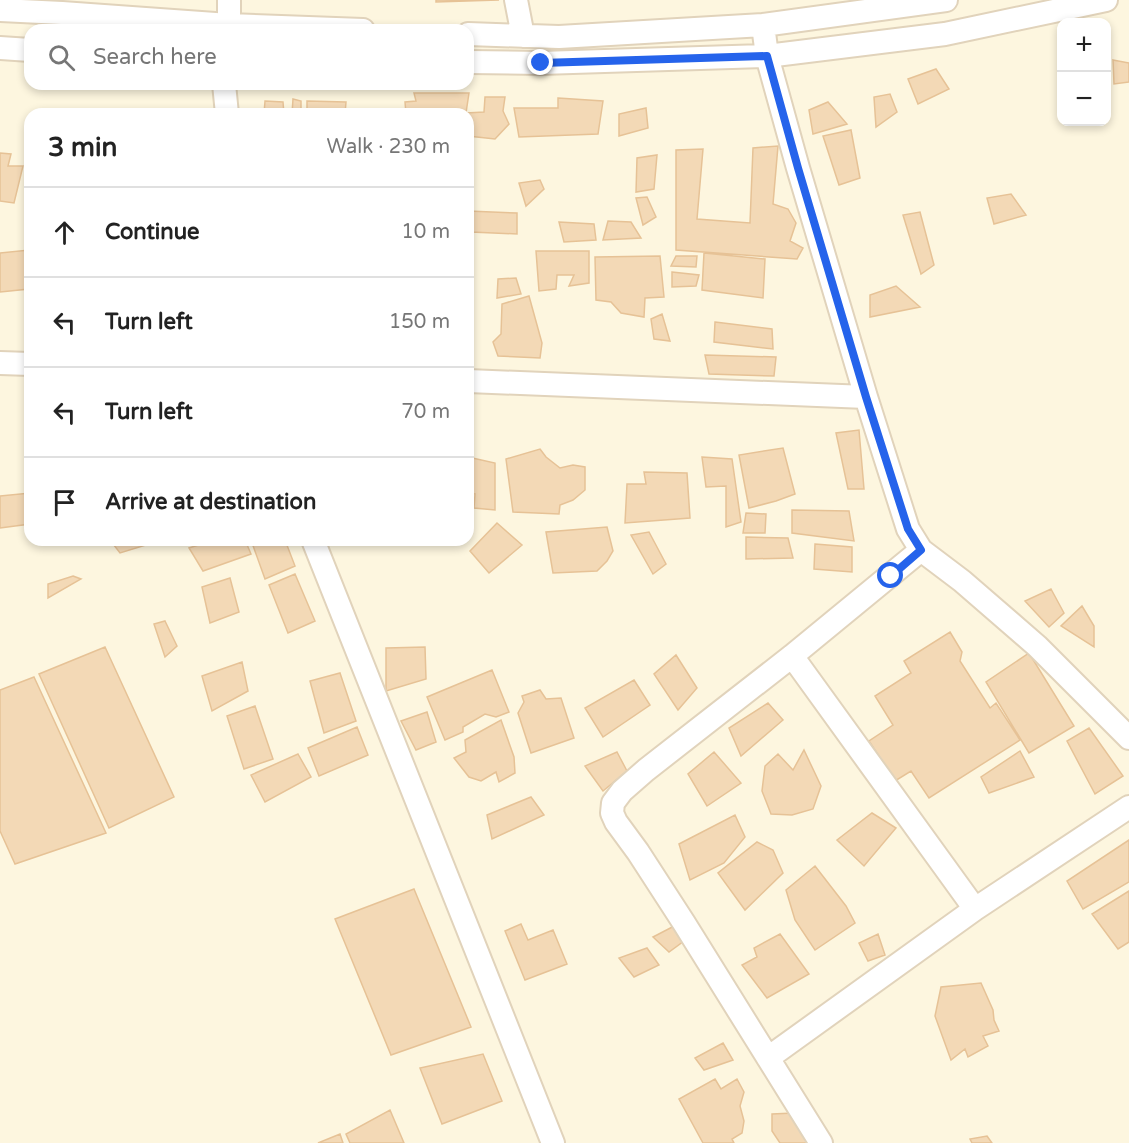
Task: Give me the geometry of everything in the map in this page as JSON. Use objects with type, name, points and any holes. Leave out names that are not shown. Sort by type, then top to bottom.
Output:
[{"type":"street","points":[[229,0],[229,24]]},
{"type":"street","points":[[516,0],[523,36]]},
{"type":"street","points":[[474,34],[559,37],[764,25],[946,0]]},
{"type":"street","points":[[474,62],[541,63],[767,56],[945,34],[1106,0]]},
{"type":"street","points":[[0,10],[215,24]]},
{"type":"street","points":[[764,25],[767,56],[802,180],[866,397],[908,529],[921,550],[962,581],[1037,646],[1129,738]]},
{"type":"street","points":[[0,48],[24,50]]},
{"type":"street","points":[[225,90],[226,108]]},
{"type":"street","points":[[0,363],[24,364]]},
{"type":"street","points":[[474,381],[866,397]]},
{"type":"street","points":[[315,546],[553,1143]]},
{"type":"street","points":[[821,1143],[655,879],[616,822],[612,813],[613,803],[622,791],[646,770],[792,656],[921,550]]},
{"type":"street","points":[[792,656],[975,909]]},
{"type":"street","points":[[768,1058],[975,909],[1129,807]]},
{"type":"building","points":[[436,0],[499,0],[436,2]]},
{"type":"building","points":[[1113,60],[1129,63],[1129,82],[1114,84]]},
{"type":"building","points":[[936,69],[949,89],[918,104],[908,79]]},
{"type":"building","points":[[414,93],[469,93],[467,108],[406,108],[405,102],[416,101]]},
{"type":"building","points":[[890,94],[897,112],[876,127],[874,97]]},
{"type":"building","points":[[485,97],[505,97],[503,111],[509,124],[495,139],[474,137],[474,113],[484,112]]},
{"type":"building","points":[[558,98],[603,101],[598,134],[519,137],[514,108],[558,108]]},
{"type":"building","points":[[293,99],[301,101],[301,108],[292,108]]},
{"type":"building","points":[[265,101],[283,102],[284,108],[264,108]]},
{"type":"building","points":[[307,101],[346,102],[346,108],[307,108]]},
{"type":"building","points":[[828,102],[847,124],[813,134],[809,110]]},
{"type":"building","points":[[646,108],[648,128],[619,136],[619,114]]},
{"type":"building","points":[[851,130],[860,178],[839,185],[823,136]]},
{"type":"building","points":[[778,146],[773,204],[788,209],[796,223],[790,241],[803,248],[797,259],[676,250],[676,150],[703,149],[697,219],[750,223],[753,148]]},
{"type":"building","points":[[0,153],[11,154],[8,166],[23,166],[14,203],[0,201]]},
{"type":"building","points":[[657,155],[654,189],[636,192],[637,158]]},
{"type":"building","points":[[540,180],[544,189],[526,206],[519,183]]},
{"type":"building","points":[[1011,194],[1026,215],[994,224],[987,198]]},
{"type":"building","points":[[647,197],[656,217],[643,225],[636,198]]},
{"type":"building","points":[[474,211],[517,213],[517,234],[474,232]]},
{"type":"building","points":[[920,212],[934,265],[921,274],[903,215]]},
{"type":"building","points":[[608,221],[631,222],[641,238],[603,240]]},
{"type":"building","points":[[559,222],[594,224],[596,240],[564,242]]},
{"type":"building","points":[[24,251],[24,290],[0,292],[0,253]]},
{"type":"building","points":[[536,251],[589,251],[589,283],[569,286],[574,275],[557,275],[556,289],[539,291]]},
{"type":"building","points":[[704,253],[765,259],[763,298],[702,290]]},
{"type":"building","points":[[660,256],[664,297],[645,298],[644,317],[621,313],[611,302],[596,300],[595,257]]},
{"type":"building","points":[[676,256],[697,256],[696,267],[671,266]]},
{"type":"building","points":[[672,272],[699,275],[696,286],[672,287]]},
{"type":"building","points":[[516,278],[521,294],[497,298],[498,279]]},
{"type":"building","points":[[896,286],[920,307],[870,317],[870,295]]},
{"type":"building","points":[[529,296],[542,343],[540,358],[498,356],[493,342],[501,334],[502,304]]},
{"type":"building","points":[[662,314],[670,341],[654,339],[651,319]]},
{"type":"building","points":[[715,322],[772,329],[773,349],[714,342]]},
{"type":"building","points":[[705,355],[776,357],[774,376],[709,374]]},
{"type":"building","points":[[859,430],[864,489],[848,489],[836,433]]},
{"type":"building","points":[[783,448],[795,494],[749,508],[739,455]]},
{"type":"building","points":[[540,449],[560,468],[573,465],[585,467],[585,490],[573,500],[560,505],[559,514],[513,512],[506,459]]},
{"type":"building","points":[[702,457],[732,459],[741,522],[726,527],[726,486],[706,487]]},
{"type":"building","points":[[474,458],[495,463],[495,510],[474,508]]},
{"type":"building","points":[[644,472],[687,473],[690,518],[625,523],[627,484],[646,484]]},
{"type":"building","points":[[24,494],[24,525],[0,528],[0,496]]},
{"type":"building","points":[[792,510],[849,511],[854,541],[792,533]]},
{"type":"building","points":[[746,513],[766,514],[765,533],[743,533]]},
{"type":"building","points":[[497,523],[522,545],[489,573],[470,551]]},
{"type":"building","points":[[607,527],[613,551],[597,571],[553,573],[546,532]]},
{"type":"building","points":[[649,532],[666,564],[653,574],[631,535]]},
{"type":"building","points":[[746,537],[788,538],[793,558],[746,559]]},
{"type":"building","points":[[815,544],[852,547],[852,572],[814,569]]},
{"type":"building","points":[[115,546],[143,546],[120,553]]},
{"type":"building","points":[[248,546],[251,554],[203,571],[189,548]]},
{"type":"building","points":[[253,546],[287,546],[295,566],[265,579]]},
{"type":"building","points":[[295,574],[315,621],[288,633],[269,585]]},
{"type":"building","points":[[73,576],[81,579],[48,598],[48,584]]},
{"type":"building","points":[[230,578],[239,612],[210,623],[202,587]]},
{"type":"building","points":[[1051,589],[1064,613],[1049,627],[1025,601]]},
{"type":"building","points":[[1082,606],[1094,626],[1094,647],[1061,626]]},
{"type":"building","points":[[165,621],[177,646],[165,657],[154,624]]},
{"type":"building","points":[[950,632],[962,652],[960,661],[990,708],[996,703],[1020,740],[929,798],[911,771],[895,781],[869,741],[893,725],[875,696],[911,673],[904,661]]},
{"type":"building","points":[[105,647],[174,797],[109,828],[39,674]]},
{"type":"building","points":[[425,647],[426,679],[386,691],[386,648]]},
{"type":"building","points":[[1029,653],[1074,726],[1029,753],[986,682]]},
{"type":"building","points":[[676,655],[697,688],[678,710],[654,674]]},
{"type":"building","points":[[242,662],[248,691],[212,711],[202,676]]},
{"type":"building","points":[[492,670],[509,712],[496,717],[485,714],[463,727],[463,732],[445,740],[427,697]]},
{"type":"building","points":[[340,673],[356,721],[324,733],[310,681]]},
{"type":"building","points":[[34,677],[106,833],[15,864],[0,831],[0,690]]},
{"type":"building","points":[[634,680],[650,705],[603,737],[585,708]]},
{"type":"building","points":[[540,690],[546,699],[561,698],[574,738],[531,753],[518,713],[524,702],[522,696]]},
{"type":"building","points":[[768,703],[783,720],[741,756],[729,728]]},
{"type":"building","points":[[255,706],[273,759],[244,769],[227,716]]},
{"type":"building","points":[[427,712],[436,742],[416,750],[401,721]]},
{"type":"building","points":[[501,720],[514,757],[515,773],[499,782],[496,772],[481,781],[469,777],[454,758],[466,752],[465,740]]},
{"type":"building","points":[[357,727],[368,755],[319,776],[308,748]]},
{"type":"building","points":[[1089,728],[1123,776],[1095,794],[1067,741]]},
{"type":"building","points":[[804,750],[821,786],[813,809],[792,815],[771,814],[762,791],[765,766],[778,754],[793,770]]},
{"type":"building","points":[[1020,751],[1034,777],[989,793],[981,777]]},
{"type":"building","points":[[617,752],[627,771],[603,791],[585,766]]},
{"type":"building","points":[[714,752],[741,783],[707,806],[688,774]]},
{"type":"building","points":[[298,754],[311,777],[265,802],[251,775]]},
{"type":"building","points":[[531,797],[544,815],[492,839],[487,815]]},
{"type":"building","points":[[872,813],[896,828],[864,866],[837,840]]},
{"type":"building","points":[[735,815],[745,837],[724,863],[690,880],[679,844]]},
{"type":"building","points":[[1129,840],[1129,882],[1083,909],[1067,881]]},
{"type":"building","points":[[757,842],[773,850],[783,873],[745,910],[718,873]]},
{"type":"building","points":[[815,866],[846,906],[855,923],[815,950],[795,920],[786,890]]},
{"type":"building","points":[[414,889],[471,1027],[391,1055],[335,919]]},
{"type":"building","points":[[1129,891],[1129,942],[1118,949],[1092,914]]},
{"type":"building","points":[[521,924],[528,940],[553,930],[567,964],[525,980],[505,931]]},
{"type":"building","points":[[676,925],[684,941],[669,952],[653,937]]},
{"type":"building","points":[[780,934],[809,974],[767,998],[742,965],[757,957],[754,948]]},
{"type":"building","points":[[878,934],[885,955],[868,961],[859,943]]},
{"type":"building","points":[[647,948],[659,965],[634,977],[619,958]]},
{"type":"building","points":[[981,983],[999,1031],[983,1036],[988,1046],[968,1057],[965,1049],[951,1060],[935,1016],[941,987]]},
{"type":"building","points":[[723,1043],[733,1060],[704,1070],[695,1058]]},
{"type":"building","points":[[483,1054],[502,1101],[442,1124],[420,1068]]},
{"type":"building","points":[[715,1079],[721,1089],[737,1079],[744,1092],[740,1106],[744,1121],[742,1133],[732,1139],[734,1143],[703,1143],[679,1099]]},
{"type":"building","points":[[390,1110],[404,1143],[350,1143],[346,1134]]},
{"type":"building","points":[[794,1113],[814,1143],[780,1143],[772,1131],[772,1114]]},
{"type":"building","points":[[340,1134],[343,1143],[318,1143]]},
{"type":"building","points":[[987,1136],[992,1143],[972,1143],[970,1139]]},
{"type":"route","points":[[541,63],[767,56],[866,397],[908,529],[921,550],[891,576]]}]
